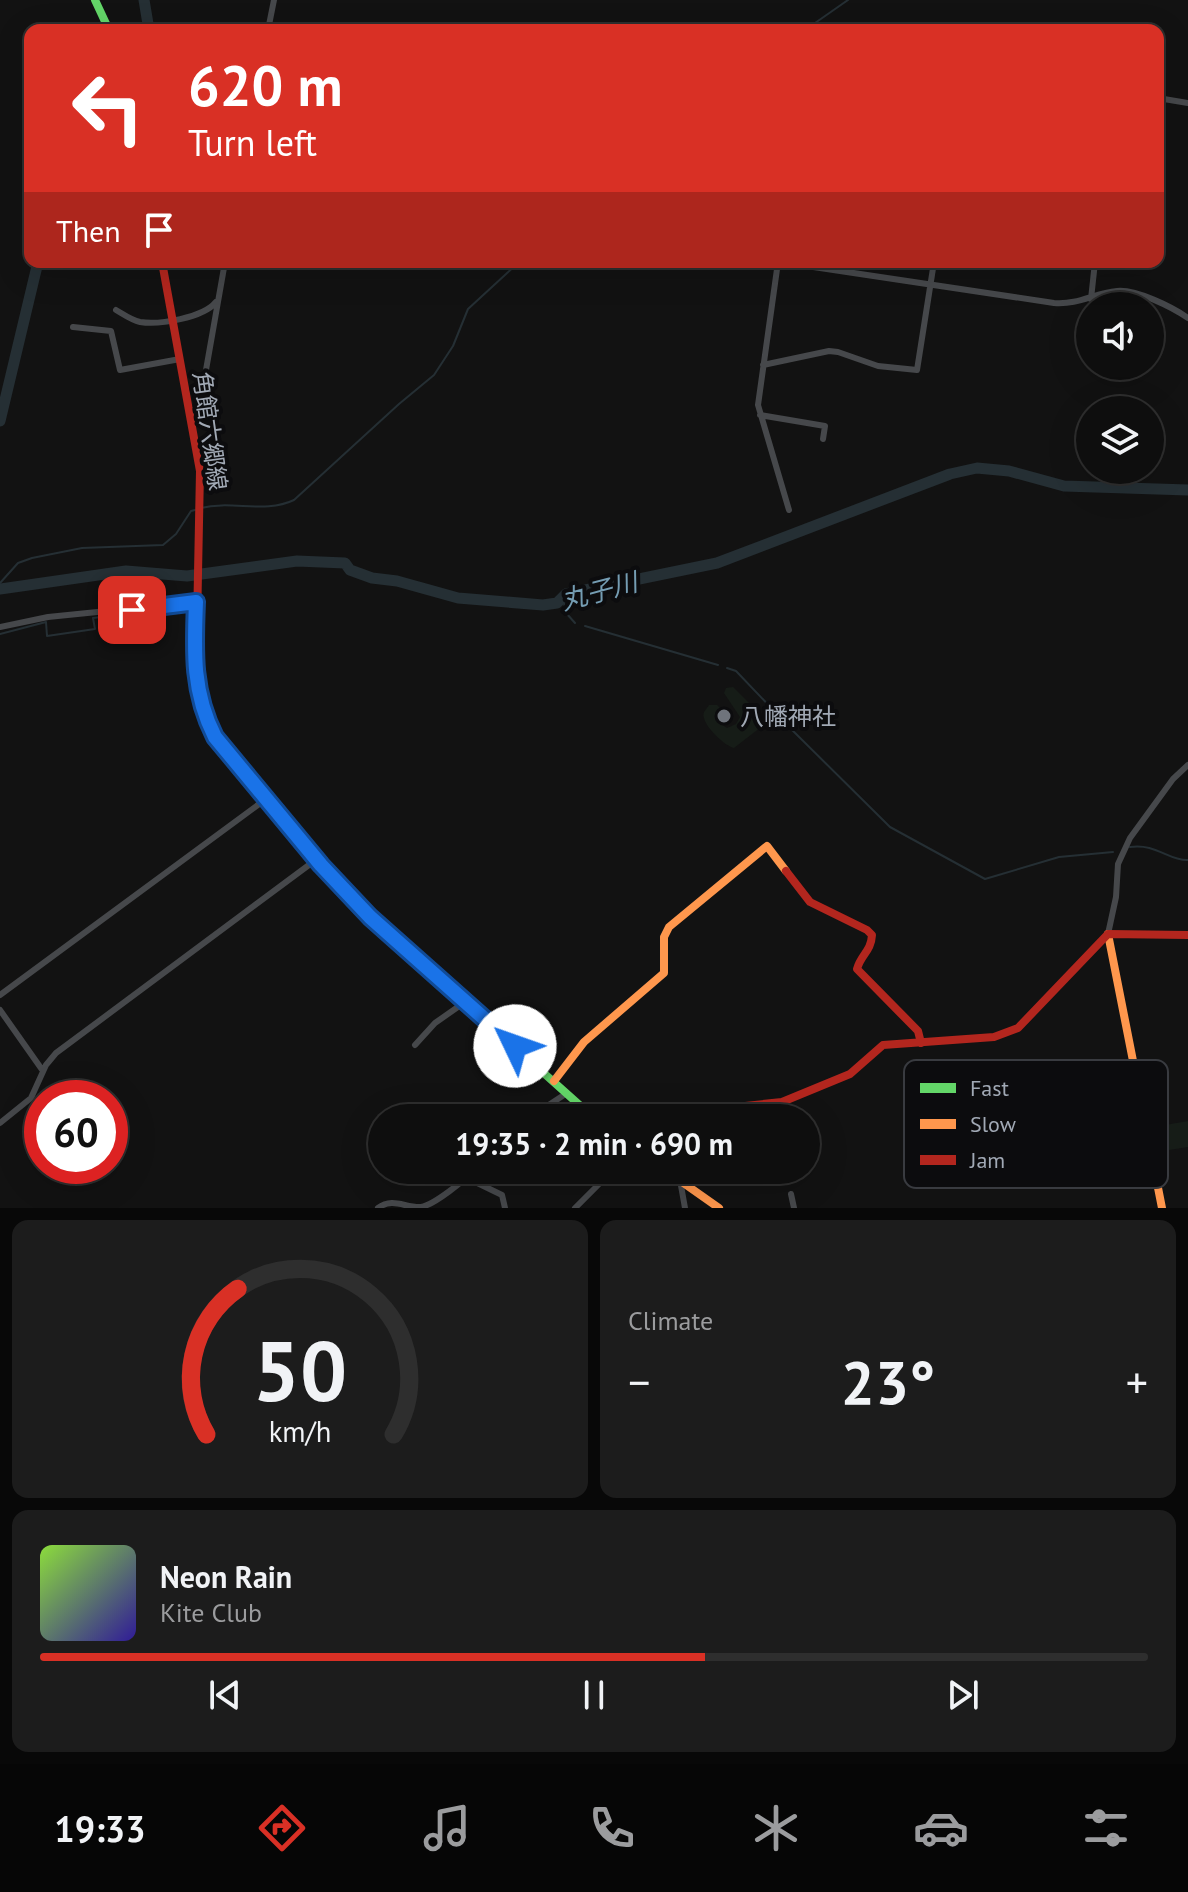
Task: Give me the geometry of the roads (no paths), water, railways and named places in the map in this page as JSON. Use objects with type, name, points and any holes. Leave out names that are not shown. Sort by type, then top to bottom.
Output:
[{"type":"street","points":[[95,0],[106,24]]},
{"type":"street","points":[[269,24],[274,0]]},
{"type":"street","points":[[1164,99],[1188,103]]},
{"type":"street","name":"角館六郷線","points":[[163,268],[200,471],[196,678],[205,717],[215,737],[266,799],[370,917],[579,1104]]},
{"type":"street","points":[[191,413],[200,404],[224,268]]},
{"type":"street","points":[[778,268],[758,405],[789,510]]},
{"type":"street","points":[[820,268],[1054,303],[1076,303]]},
{"type":"street","points":[[763,365],[838,352],[878,366],[917,370],[933,268]]},
{"type":"street","points":[[1092,292],[1094,268]]},
{"type":"street","points":[[116,310],[137,321],[174,319],[208,311],[218,300]]},
{"type":"street","points":[[1164,305],[1188,317]]},
{"type":"street","points":[[73,327],[111,331],[120,370],[180,359]]},
{"type":"street","points":[[760,415],[825,426],[823,439]]},
{"type":"street","points":[[0,627],[48,617],[196,602]]},
{"type":"street","points":[[1133,1060],[1108,934],[1116,897],[1118,864],[1130,838],[1173,779],[1188,765]]},
{"type":"street","points":[[0,995],[266,799]]},
{"type":"street","points":[[554,1081],[584,1042],[664,973],[664,937],[669,927],[767,846],[810,902],[872,935],[871,948],[859,961],[857,969],[918,1031],[921,1043]]},
{"type":"street","points":[[0,1123],[31,1098],[43,1071],[56,1053],[317,859]]},
{"type":"street","points":[[763,1104],[782,1102],[850,1074],[883,1045],[994,1037],[1018,1028],[1108,934],[1188,934]]},
{"type":"street","points":[[415,1045],[435,1023],[465,1002]]},
{"type":"street","points":[[0,1010],[43,1071]]},
{"type":"street","points":[[550,1104],[567,1093]]},
{"type":"street","points":[[378,1208],[391,1202],[418,1208],[426,1206],[458,1184]]},
{"type":"street","points":[[479,1184],[502,1195],[505,1208]]},
{"type":"street","points":[[575,1208],[599,1184]]},
{"type":"street","points":[[681,1184],[685,1208]]},
{"type":"street","points":[[686,1184],[719,1208]]},
{"type":"street","points":[[1158,1188],[1162,1208]]},
{"type":"street","points":[[791,1194],[794,1208]]},
{"type":"waterway","points":[[144,0],[148,24]]},
{"type":"waterway","points":[[814,24],[848,0]]},
{"type":"waterway","points":[[0,421],[37,268]]},
{"type":"waterway","points":[[201,508],[272,506],[294,500],[434,375],[453,346],[468,309],[512,268]]},
{"type":"waterway","name":"丸子川","points":[[0,589],[126,571],[187,576],[297,561],[345,563],[350,570],[372,578],[397,581],[458,598],[543,605],[557,603],[566,594],[717,563],[950,474],[977,468],[1009,471],[1064,486],[1188,490]]},
{"type":"waterway","points":[[0,583],[18,563],[32,558],[82,548],[163,545],[195,510]]},
{"type":"waterway","points":[[563,600],[567,614],[575,623]]},
{"type":"waterway","points":[[0,634],[46,622],[47,636],[95,629],[93,618],[133,613],[178,613]]},
{"type":"waterway","points":[[585,626],[718,665]]},
{"type":"waterway","points":[[727,668],[736,671],[776,713]]},
{"type":"waterway","points":[[782,720],[890,827],[985,879],[1059,857],[1113,852]]},
{"type":"waterway","points":[[1130,847],[1147,847],[1188,860]]},
{"type":"place","name":"八幡神社","points":[[724,716]]}]
